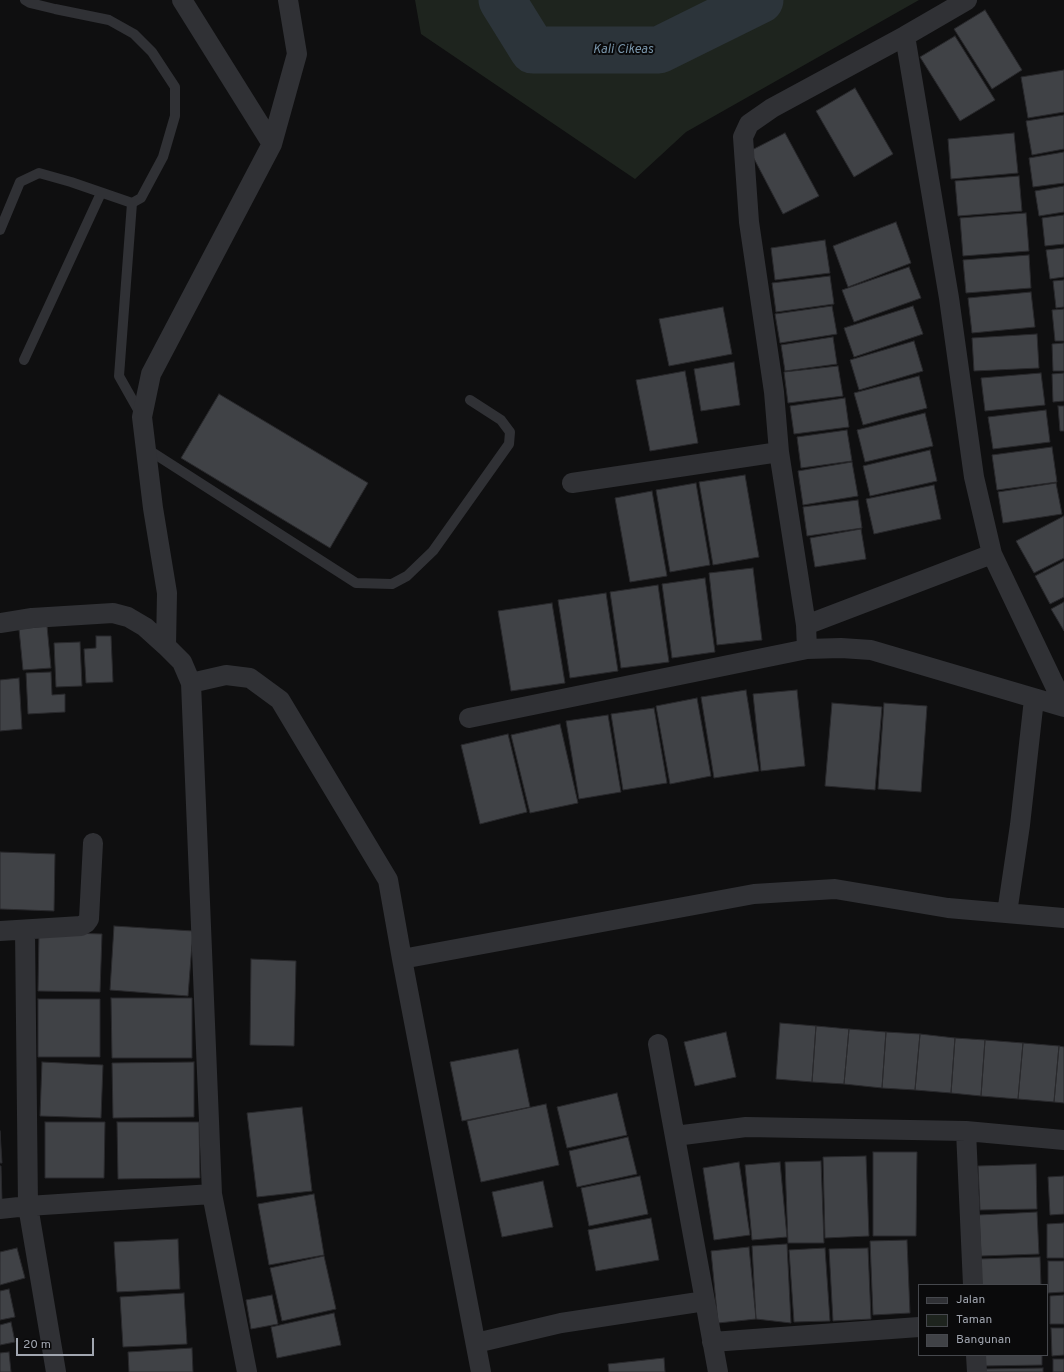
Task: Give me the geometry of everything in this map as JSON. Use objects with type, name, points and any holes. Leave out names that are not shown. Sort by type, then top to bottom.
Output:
[{"type":"street","points":[[182,0],[272,144]]},
{"type":"street","points":[[166,646],[166,593],[145,448],[142,417],[151,374],[272,144],[297,54],[288,0]]},
{"type":"street","points":[[807,649],[806,625],[779,452],[774,392],[749,222],[743,137],[749,124],[772,108],[905,36],[967,0]]},
{"type":"street","points":[[905,36],[949,298],[974,477],[992,554],[1064,706]]},
{"type":"street","points":[[572,483],[779,452]]},
{"type":"street","points":[[806,625],[992,554]]},
{"type":"street","points":[[0,623],[38,617],[113,613],[128,617],[145,627],[182,662],[191,683],[212,1194],[247,1372]]},
{"type":"street","points":[[469,718],[807,649],[871,650],[1034,699],[1064,706]]},
{"type":"street","points":[[191,683],[226,675],[250,678],[280,700],[388,880],[481,1372]]},
{"type":"street","points":[[1007,913],[1020,825],[1034,699]]},
{"type":"street","points":[[0,931],[81,926],[89,919],[93,843]]},
{"type":"street","points":[[402,959],[754,894],[835,889],[948,908],[1064,918]]},
{"type":"street","points":[[25,930],[28,1206],[56,1372]]},
{"type":"street","points":[[658,1044],[718,1372]]},
{"type":"street","points":[[675,1136],[746,1127],[966,1132],[1064,1140]]},
{"type":"street","points":[[966,1132],[973,1284]]},
{"type":"street","points":[[0,1209],[212,1194]]},
{"type":"street","points":[[476,1343],[561,1323],[705,1301]]},
{"type":"street","points":[[712,1342],[918,1326]]},
{"type":"street","points":[[976,1356],[977,1372]]},
{"type":"lane","points":[[0,230],[20,182],[39,173],[71,182],[132,203],[140,198],[163,157],[175,116],[175,87],[152,52],[134,34],[109,20],[42,6],[25,0]]},
{"type":"lane","points":[[24,360],[101,193]]},
{"type":"lane","points":[[132,203],[119,376],[142,417]]},
{"type":"lane","points":[[145,448],[356,583],[392,584],[408,576],[433,551],[509,444],[510,432],[501,420],[470,400]]},
{"type":"green space","points":[[415,0],[919,0],[686,132],[635,179],[421,34]]},
{"type":"building","points":[[985,10],[1022,70],[992,89],[954,29]]},
{"type":"building","points":[[955,36],[995,100],[960,121],[920,57]]},
{"type":"building","points":[[1064,70],[1064,112],[1028,118],[1021,77]]},
{"type":"building","points":[[855,88],[893,154],[854,177],[816,111]]},
{"type":"building","points":[[1064,115],[1064,149],[1032,155],[1026,121]]},
{"type":"building","points":[[785,133],[819,196],[783,214],[750,151]]},
{"type":"building","points":[[1014,133],[1018,173],[951,179],[948,139]]},
{"type":"building","points":[[1064,152],[1064,183],[1033,187],[1029,158]]},
{"type":"building","points":[[1019,176],[1022,211],[958,216],[955,181]]},
{"type":"building","points":[[1064,186],[1064,212],[1039,216],[1035,191]]},
{"type":"building","points":[[1026,213],[1029,251],[963,256],[960,218]]},
{"type":"building","points":[[1064,215],[1064,244],[1045,246],[1042,218]]},
{"type":"building","points":[[896,222],[911,263],[848,287],[833,246]]},
{"type":"building","points":[[825,240],[830,273],[775,280],[771,248]]},
{"type":"building","points":[[1064,248],[1064,277],[1050,279],[1046,250]]},
{"type":"building","points":[[1029,255],[1031,288],[966,293],[963,260]]},
{"type":"building","points":[[909,267],[921,298],[854,322],[842,290]]},
{"type":"building","points":[[830,276],[834,304],[776,312],[772,283]]},
{"type":"building","points":[[1064,280],[1064,307],[1056,308],[1053,281]]},
{"type":"building","points":[[1031,292],[1035,327],[972,333],[968,298]]},
{"type":"building","points":[[832,306],[837,334],[780,343],[775,314]]},
{"type":"building","points":[[913,306],[923,334],[854,357],[844,328]]},
{"type":"building","points":[[723,307],[732,354],[669,366],[659,319]]},
{"type":"building","points":[[1064,309],[1064,341],[1055,341],[1052,310]]},
{"type":"building","points":[[1037,334],[1039,368],[974,371],[972,338]]},
{"type":"building","points":[[833,337],[837,364],[785,371],[781,345]]},
{"type":"building","points":[[914,341],[923,371],[859,390],[850,360]]},
{"type":"building","points":[[1064,343],[1064,371],[1053,371],[1052,344]]},
{"type":"building","points":[[734,362],[740,405],[701,411],[694,369]]},
{"type":"building","points":[[838,366],[843,396],[788,403],[784,372]]},
{"type":"building","points":[[685,371],[698,443],[650,451],[636,380]]},
{"type":"building","points":[[1041,373],[1045,405],[985,411],[981,378]]},
{"type":"building","points":[[1064,373],[1064,401],[1053,402],[1052,374]]},
{"type":"building","points":[[919,376],[927,408],[863,425],[854,393]]},
{"type":"building","points":[[219,394],[368,483],[330,548],[181,458]]},
{"type":"building","points":[[845,398],[849,427],[794,434],[790,406]]},
{"type":"building","points":[[1058,406],[1064,406],[1064,431],[1060,431]]},
{"type":"building","points":[[1046,410],[1050,442],[993,449],[988,417]]},
{"type":"building","points":[[925,413],[933,446],[865,462],[857,430]]},
{"type":"building","points":[[847,430],[852,461],[801,468],[797,437]]},
{"type":"building","points":[[1052,447],[1057,482],[997,490],[992,455]]},
{"type":"building","points":[[930,450],[937,481],[870,496],[863,466]]},
{"type":"building","points":[[852,462],[858,496],[803,505],[798,471]]},
{"type":"building","points":[[745,475],[759,557],[713,565],[699,482]]},
{"type":"building","points":[[696,483],[710,565],[670,572],[656,490]]},
{"type":"building","points":[[1056,483],[1062,514],[1003,523],[998,492]]},
{"type":"building","points":[[934,485],[941,519],[874,534],[866,499]]},
{"type":"building","points":[[652,491],[667,576],[630,582],[615,498]]},
{"type":"building","points":[[858,500],[862,528],[807,536],[803,507]]},
{"type":"building","points":[[1064,516],[1064,558],[1034,573],[1016,541]]},
{"type":"building","points":[[861,529],[866,559],[815,567],[810,538]]},
{"type":"building","points":[[1064,561],[1064,597],[1050,604],[1035,576]]},
{"type":"building","points":[[753,568],[762,640],[717,645],[709,573]]},
{"type":"building","points":[[705,578],[715,652],[672,658],[662,584]]},
{"type":"building","points":[[658,585],[669,662],[621,668],[610,592]]},
{"type":"building","points":[[606,593],[618,671],[570,678],[558,600]]},
{"type":"building","points":[[1064,602],[1064,631],[1051,609]]},
{"type":"building","points":[[552,603],[565,683],[511,691],[498,611]]},
{"type":"building","points":[[47,626],[51,668],[23,670],[19,629]]},
{"type":"building","points":[[96,636],[111,636],[113,682],[86,683],[84,649],[96,648]]},
{"type":"building","points":[[80,642],[82,686],[56,687],[54,643]]},
{"type":"building","points":[[51,672],[52,695],[65,694],[65,712],[28,714],[26,673]]},
{"type":"building","points":[[19,678],[22,729],[0,731],[0,680]]},
{"type":"building","points":[[746,690],[759,771],[714,778],[701,697]]},
{"type":"building","points":[[797,690],[805,766],[761,771],[753,694]]},
{"type":"building","points":[[697,698],[711,776],[670,784],[656,706]]},
{"type":"building","points":[[832,703],[882,707],[875,790],[825,786]]},
{"type":"building","points":[[884,703],[927,706],[921,792],[878,789]]},
{"type":"building","points":[[654,708],[667,783],[623,790],[611,714]]},
{"type":"building","points":[[608,715],[621,792],[579,799],[566,721]]},
{"type":"building","points":[[560,724],[578,803],[530,813],[511,735]]},
{"type":"building","points":[[508,734],[527,812],[480,824],[461,745]]},
{"type":"building","points":[[0,852],[55,854],[54,911],[0,909]]},
{"type":"building","points":[[114,926],[193,931],[188,996],[110,990]]},
{"type":"building","points":[[39,932],[102,934],[100,992],[38,991]]},
{"type":"building","points":[[251,959],[296,961],[294,1046],[250,1045]]},
{"type":"building","points":[[111,998],[192,998],[192,1058],[112,1058]]},
{"type":"building","points":[[38,999],[100,999],[100,1057],[38,1057]]},
{"type":"building","points":[[780,1023],[816,1026],[812,1082],[776,1079]]},
{"type":"building","points":[[816,1026],[849,1029],[844,1084],[812,1082]]},
{"type":"building","points":[[849,1029],[886,1032],[882,1088],[844,1084]]},
{"type":"building","points":[[726,1032],[736,1077],[695,1086],[684,1042]]},
{"type":"building","points":[[886,1032],[920,1034],[915,1090],[882,1088]]},
{"type":"building","points":[[920,1034],[955,1038],[951,1093],[915,1090]]},
{"type":"building","points":[[955,1038],[985,1040],[981,1096],[951,1093]]},
{"type":"building","points":[[985,1040],[1023,1043],[1018,1099],[981,1096]]},
{"type":"building","points":[[1023,1043],[1059,1046],[1054,1102],[1018,1099]]},
{"type":"building","points":[[1059,1046],[1064,1047],[1064,1103],[1054,1102]]},
{"type":"building","points":[[518,1049],[530,1107],[462,1121],[450,1062]]},
{"type":"building","points":[[42,1062],[103,1065],[101,1118],[40,1116]]},
{"type":"building","points":[[194,1062],[194,1117],[113,1118],[112,1063]]},
{"type":"building","points":[[617,1093],[627,1135],[567,1148],[557,1107]]},
{"type":"building","points":[[546,1104],[559,1165],[481,1182],[467,1121]]},
{"type":"building","points":[[302,1107],[312,1191],[257,1197],[247,1113]]},
{"type":"building","points":[[45,1122],[105,1122],[104,1178],[45,1178]]},
{"type":"building","points":[[117,1122],[199,1122],[200,1178],[118,1179]]},
{"type":"building","points":[[0,1131],[2,1163],[0,1163]]},
{"type":"building","points":[[628,1137],[637,1174],[577,1187],[569,1151]]},
{"type":"building","points":[[873,1152],[917,1152],[916,1236],[873,1236]]},
{"type":"building","points":[[866,1156],[869,1236],[825,1238],[823,1157]]},
{"type":"building","points":[[821,1161],[824,1243],[788,1243],[785,1162]]},
{"type":"building","points":[[739,1162],[750,1235],[714,1240],[703,1168]]},
{"type":"building","points":[[780,1162],[787,1237],[752,1240],[745,1165]]},
{"type":"building","points":[[1036,1164],[1037,1209],[980,1210],[978,1166]]},
{"type":"building","points":[[1,1166],[2,1202],[0,1202]]},
{"type":"building","points":[[640,1176],[648,1214],[589,1226],[581,1188]]},
{"type":"building","points":[[1064,1176],[1064,1214],[1050,1215],[1048,1177]]},
{"type":"building","points":[[543,1181],[553,1227],[502,1237],[492,1192]]},
{"type":"building","points":[[314,1194],[324,1255],[269,1265],[258,1204]]},
{"type":"building","points":[[1037,1212],[1039,1254],[981,1256],[979,1215]]},
{"type":"building","points":[[651,1218],[659,1260],[596,1271],[588,1230]]},
{"type":"building","points":[[1064,1223],[1064,1258],[1047,1258],[1047,1224]]},
{"type":"building","points":[[178,1239],[180,1289],[117,1292],[114,1242]]},
{"type":"building","points":[[907,1240],[910,1313],[873,1315],[870,1241]]},
{"type":"building","points":[[787,1244],[791,1323],[756,1319],[752,1246]]},
{"type":"building","points":[[749,1247],[756,1319],[718,1323],[711,1251]]},
{"type":"building","points":[[17,1248],[25,1278],[0,1285],[0,1252]]},
{"type":"building","points":[[825,1248],[830,1321],[794,1322],[789,1250]]},
{"type":"building","points":[[868,1248],[871,1319],[833,1321],[829,1249]]},
{"type":"building","points":[[324,1256],[336,1309],[282,1321],[270,1268]]},
{"type":"building","points":[[1040,1257],[1041,1284],[980,1284],[979,1259]]},
{"type":"building","points":[[1048,1261],[1064,1261],[1064,1292],[1048,1293]]},
{"type":"building","points":[[9,1289],[15,1317],[0,1320],[0,1291]]},
{"type":"building","points":[[184,1293],[187,1344],[123,1347],[120,1297]]},
{"type":"building","points":[[272,1295],[278,1324],[251,1329],[246,1300]]},
{"type":"building","points":[[1064,1295],[1064,1324],[1050,1324],[1050,1296]]},
{"type":"building","points":[[334,1313],[341,1345],[277,1358],[271,1327]]},
{"type":"building","points":[[11,1322],[15,1342],[0,1345],[0,1325]]},
{"type":"building","points":[[1051,1328],[1064,1328],[1064,1355],[1052,1356]]},
{"type":"building","points":[[192,1348],[193,1372],[129,1372],[128,1352]]},
{"type":"building","points":[[9,1352],[11,1372],[0,1372],[0,1353]]},
{"type":"building","points":[[982,1356],[1042,1356],[1042,1365],[982,1366]]},
{"type":"building","points":[[664,1358],[665,1372],[609,1372],[608,1364]]},
{"type":"building","points":[[1053,1359],[1064,1359],[1064,1372],[1053,1372]]},
{"type":"building","points":[[1043,1368],[1043,1372],[983,1372],[983,1369]]},
{"type":"waterway","name":"Kali Cikeas","points":[[502,0],[533,50],[659,50],[760,0]]}]
